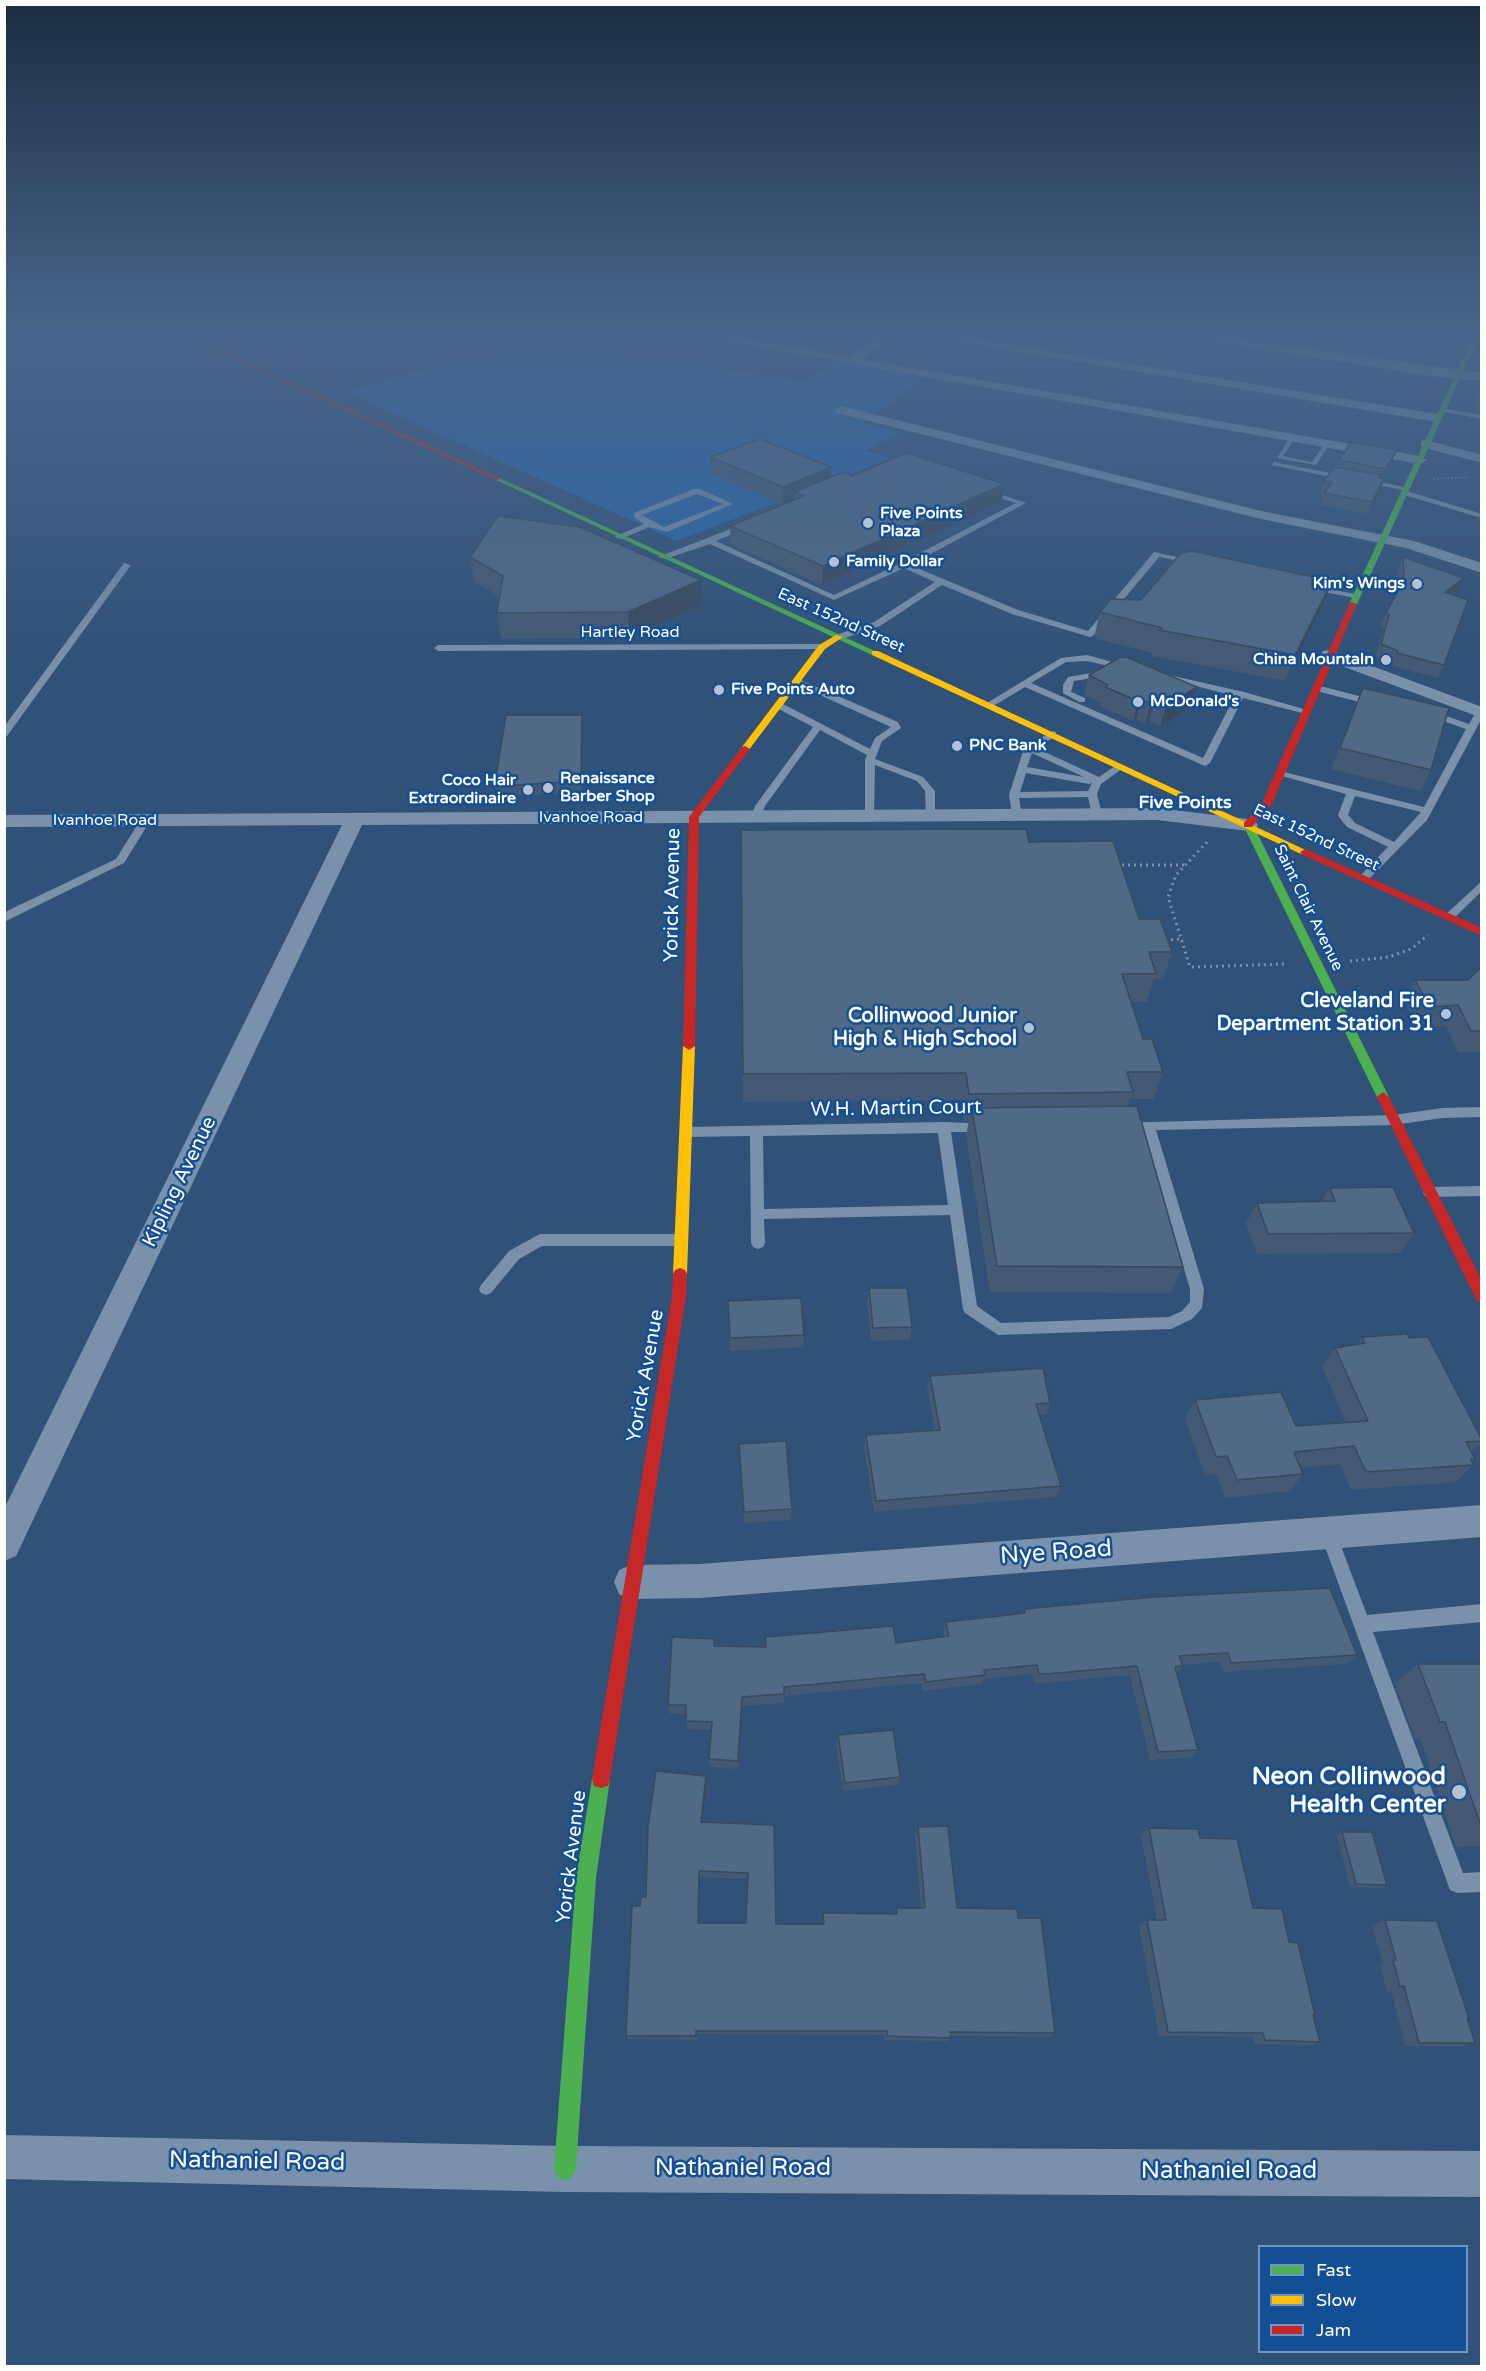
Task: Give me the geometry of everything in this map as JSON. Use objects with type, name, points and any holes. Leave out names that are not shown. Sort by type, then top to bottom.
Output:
[{"type":"street","name":"East 152nd Street","points":[[426,448],[1482,933]]},
{"type":"street","points":[[992,448],[1261,515],[1409,544],[1482,568]]},
{"type":"street","points":[[1348,448],[1420,460]]},
{"type":"street","points":[[1248,825],[1267,804],[1329,655],[1425,448]]},
{"type":"street","points":[[1440,448],[1482,459]]},
{"type":"street","name":"Yorick Avenue","points":[[565,2169],[586,1878],[631,1582],[679,1296],[687,1132],[694,817],[822,647],[839,637]]},
{"type":"street","points":[[1329,655],[1478,718]]},
{"type":"street","name":"Ivanhoe Road","points":[[4,821],[931,816],[1016,805],[1097,815],[1157,814],[1248,825]]},
{"type":"street","name":"Kipling Avenue","points":[[4,1545],[355,819]]},
{"type":"street","name":"Saint Clair Avenue","points":[[1248,825],[1430,1192],[1476,1276],[1482,1297]]},
{"type":"street","name":"Nye Road","points":[[631,1582],[700,1581],[1482,1521]]},
{"type":"street","name":"Nathaniel Road","points":[[4,2157],[565,2169],[1482,2174]]},
{"type":"lane","points":[[1285,448],[1279,457],[1314,464]]},
{"type":"lane","points":[[1310,471],[1325,448]]},
{"type":"lane","points":[[1274,464],[1405,490],[1482,516]]},
{"type":"lane","points":[[710,541],[834,598],[904,565],[1022,503],[972,487]]},
{"type":"lane","points":[[618,537],[650,524],[664,530],[729,504],[697,491],[637,515],[650,524]]},
{"type":"lane","points":[[662,557],[710,541],[751,523]]},
{"type":"lane","points":[[904,565],[1015,612],[1090,634],[1157,554],[1202,564]]},
{"type":"lane","points":[[4,734],[127,565]]},
{"type":"lane","points":[[839,637],[877,624],[941,582]]},
{"type":"lane","points":[[1298,584],[1356,596]]},
{"type":"lane","name":"Hartley Road","points":[[438,648],[822,647]]},
{"type":"lane","points":[[987,706],[1064,660],[1087,658],[1140,670],[1071,680],[1067,686],[1067,693]]},
{"type":"lane","points":[[1115,664],[1068,671],[1062,676],[1060,682],[1067,693],[1162,736],[1170,748]]},
{"type":"lane","points":[[1151,673],[1306,711]]},
{"type":"lane","points":[[796,681],[895,724],[896,728],[878,740],[871,757],[869,816]]},
{"type":"lane","points":[[1026,684],[1205,763],[1241,694]]},
{"type":"lane","points":[[1316,688],[1359,699],[1391,703]]},
{"type":"lane","points":[[778,705],[819,725],[871,757],[920,779],[930,791],[931,816]]},
{"type":"lane","points":[[1364,878],[1396,847],[1427,811],[1478,718],[1424,711]]},
{"type":"lane","points":[[756,817],[760,806],[819,725]]},
{"type":"lane","points":[[1053,734],[1029,748],[1021,769],[1016,805],[1092,794]]},
{"type":"lane","points":[[1029,748],[1098,781]]},
{"type":"lane","points":[[1097,815],[1092,794],[1098,781],[1121,766]]},
{"type":"lane","points":[[1021,769],[1098,781]]},
{"type":"lane","points":[[1280,774],[1427,811]]},
{"type":"lane","points":[[1352,792],[1343,815],[1351,825],[1396,847]]},
{"type":"lane","points":[[4,919],[13,912],[120,861],[145,821]]},
{"type":"lane","points":[[1449,917],[1482,884]]},
{"type":"lane","points":[[1112,1126],[1395,1120],[1442,1113],[1482,1112]]},
{"type":"lane","points":[[944,1127],[970,1309],[998,1329],[1171,1323],[1187,1315],[1197,1304],[1197,1289],[1148,1126]]},
{"type":"lane","name":"W.H. Martin Court","points":[[687,1132],[1004,1127]]},
{"type":"lane","points":[[756,1131],[758,1243]]},
{"type":"lane","points":[[1430,1192],[1482,1191]]},
{"type":"lane","points":[[758,1214],[956,1210]]},
{"type":"lane","points":[[486,1289],[513,1255],[540,1240],[681,1240]]},
{"type":"lane","points":[[1328,1532],[1364,1624],[1457,1883],[1482,1882]]},
{"type":"lane","points":[[1364,1624],[1482,1614]]},
{"type":"path","points":[[1432,479],[1472,477]]},
{"type":"path","points":[[1211,839],[1176,874],[1168,897],[1190,967],[1288,964]]},
{"type":"path","points":[[1106,865],[1185,865]]},
{"type":"path","points":[[1350,961],[1389,957],[1411,949],[1431,932]]},
{"type":"path","points":[[1160,940],[1182,939]]},
{"type":"shaded area","points":[[470,448],[871,448],[864,451],[891,458],[677,541]]},
{"type":"building","points":[[736,448],[782,448],[831,467],[783,487],[710,457]]},
{"type":"building","points":[[1347,448],[1397,450],[1385,469],[1339,460]]},
{"type":"building","name":"Five Points Plaza","points":[[907,453],[1004,484],[823,566],[730,526],[804,496],[795,492],[843,472],[852,476]]},
{"type":"building","points":[[1334,467],[1381,475],[1379,478],[1384,479],[1372,502],[1324,493],[1332,482],[1324,481]]},
{"type":"building","points":[[498,516],[580,527],[701,580],[628,612],[497,613],[503,576],[470,557]]},
{"type":"building","points":[[1192,551],[1332,581],[1295,655],[1159,630],[1162,628],[1100,612],[1111,599],[1141,600],[1181,553]]},
{"type":"building","points":[[1403,557],[1464,578],[1445,592],[1468,600],[1444,665],[1397,653],[1398,651],[1381,644],[1389,615],[1386,613],[1404,580]]},
{"type":"building","points":[[1126,657],[1197,687],[1166,706],[1154,701],[1151,704],[1141,699],[1138,701],[1105,687],[1108,685],[1089,675],[1119,658]]},
{"type":"building","points":[[1363,688],[1449,708],[1431,770],[1340,748]]},
{"type":"building","points":[[506,715],[582,715],[581,781],[519,785],[495,783]]},
{"type":"building","points":[[1026,829],[1029,842],[1113,841],[1139,919],[1160,919],[1172,952],[1149,952],[1156,974],[1122,974],[1143,1039],[1152,1039],[1163,1072],[1127,1072],[1133,1092],[969,1094],[966,1073],[743,1074],[741,830]]},
{"type":"building","points":[[1482,966],[1482,1031],[1471,1031],[1458,1005],[1430,1007],[1415,980],[1468,980]]},
{"type":"building","points":[[1137,1106],[1183,1267],[997,1266],[972,1108]]},
{"type":"building","points":[[1393,1187],[1414,1233],[1268,1234],[1257,1203],[1335,1201],[1330,1188]]},
{"type":"building","points":[[869,1288],[907,1288],[912,1327],[873,1328]]},
{"type":"building","points":[[801,1298],[804,1335],[730,1338],[728,1301]]},
{"type":"building","points":[[1407,1334],[1409,1338],[1428,1337],[1482,1440],[1466,1442],[1475,1459],[1471,1459],[1473,1465],[1366,1472],[1354,1446],[1294,1452],[1303,1474],[1237,1480],[1227,1456],[1216,1457],[1195,1400],[1281,1392],[1296,1426],[1368,1421],[1335,1348],[1365,1343],[1362,1337]]},
{"type":"building","points":[[1043,1368],[1050,1403],[1036,1404],[1061,1486],[876,1501],[866,1435],[940,1430],[930,1376]]},
{"type":"building","points":[[786,1441],[792,1509],[744,1512],[739,1444]]},
{"type":"building","points":[[1330,1588],[1357,1655],[1231,1663],[1228,1653],[1179,1656],[1183,1666],[1175,1667],[1198,1750],[1158,1752],[1137,1666],[1039,1674],[1037,1665],[984,1670],[985,1675],[926,1682],[924,1674],[784,1687],[784,1694],[742,1697],[738,1761],[709,1759],[712,1722],[686,1721],[686,1705],[668,1705],[672,1637],[714,1639],[714,1646],[766,1647],[765,1637],[893,1626],[896,1643],[949,1636],[946,1622],[1025,1613],[1024,1609],[1154,1597]]},
{"type":"building","points":[[1418,1664],[1482,1664],[1482,1829],[1445,1722],[1440,1722]]},
{"type":"building","points":[[893,1730],[900,1777],[845,1783],[838,1735]]},
{"type":"building","points":[[656,1771],[706,1776],[701,1822],[774,1825],[776,1924],[824,1924],[823,1913],[897,1914],[897,1908],[925,1908],[918,1827],[948,1826],[957,1908],[1017,1909],[1018,1918],[1041,1918],[1055,2033],[950,2032],[951,2038],[887,2036],[887,2031],[696,2031],[696,2036],[626,2036],[632,1906],[640,1906],[641,1897],[646,1897],[648,1826]],"holes":[[[699,1871],[748,1873],[746,1923],[698,1923]]]},
{"type":"building","points":[[1149,1828],[1198,1829],[1200,1838],[1237,1839],[1253,1908],[1282,1909],[1289,1942],[1298,1943],[1320,2042],[1265,2040],[1263,2033],[1168,2032],[1147,1920],[1166,1920]]},
{"type":"building","points":[[1342,1832],[1372,1832],[1387,1885],[1356,1884]]},
{"type":"building","points":[[1385,1920],[1437,1921],[1475,2043],[1419,2043],[1404,1986],[1400,1987],[1393,1960],[1396,1960]]},
{"type":"traffic: fast","points":[[1353,604],[1425,448]]},
{"type":"traffic: fast","points":[[498,479],[875,653]]},
{"type":"traffic: fast","points":[[1248,825],[1383,1097]]},
{"type":"traffic: fast","points":[[565,2169],[586,1878],[601,1779]]},
{"type":"traffic: slow","points":[[745,749],[822,647],[839,637]]},
{"type":"traffic: slow","points":[[875,653],[1305,852]]},
{"type":"traffic: slow","points":[[680,1274],[689,1046]]},
{"type":"traffic: jam","points":[[430,448],[498,479]]},
{"type":"traffic: jam","points":[[1248,825],[1267,804],[1353,604]]},
{"type":"traffic: jam","points":[[689,1046],[694,817],[745,749]]},
{"type":"traffic: jam","points":[[1305,852],[1482,933]]},
{"type":"traffic: jam","points":[[1383,1097],[1482,1297]]},
{"type":"traffic: jam","points":[[601,1779],[679,1296],[680,1274]]},
{"type":"place","name":"Five Points Plaza","points":[[868,523]]},
{"type":"place","name":"Family Dollar","points":[[834,562]]},
{"type":"place","name":"Kim's Wings","points":[[1417,584]]},
{"type":"place","name":"China MountaIn","points":[[1386,660]]},
{"type":"place","name":"Five Points Auto","points":[[719,690]]},
{"type":"place","name":"McDonald's","points":[[1138,702]]},
{"type":"place","name":"PNC Bank","points":[[957,746]]},
{"type":"place","name":"Renaissance Barber Shop","points":[[548,788]]},
{"type":"place","name":"Coco Hair Extraordinaire","points":[[528,790]]},
{"type":"place","name":"Cleveland Fire Department Station 31","points":[[1446,1014]]},
{"type":"place","name":"Collinwood Junior High & High School","points":[[1029,1028]]},
{"type":"place","name":"Neon Collinwood Health Center","points":[[1459,1792]]},
{"type":"district","name":"Five Points","points":[[1185,803]]}]
